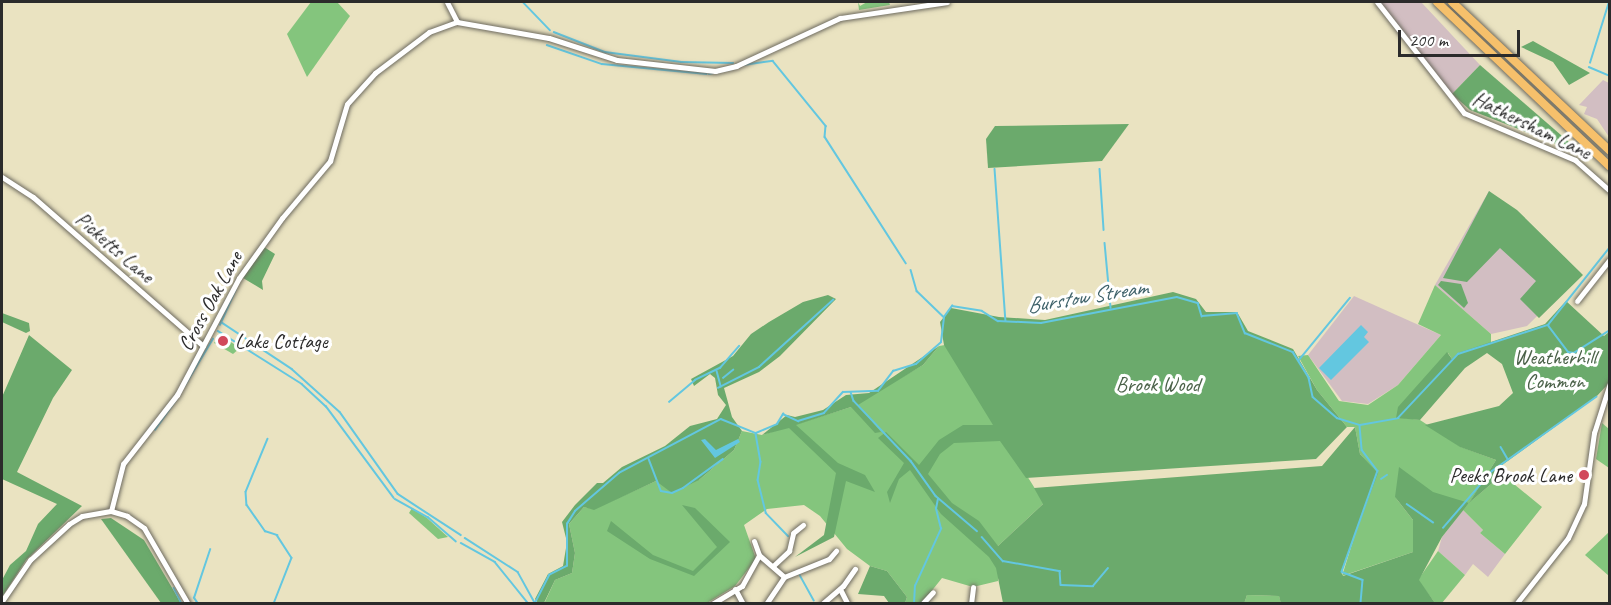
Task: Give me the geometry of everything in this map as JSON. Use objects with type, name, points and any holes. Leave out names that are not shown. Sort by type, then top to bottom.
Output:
[{"type":"highway","points":[[1437,2],[1610,167]]},
{"type":"highway","points":[[1452,2],[1610,151]]},
{"type":"street","points":[[447,2],[457,22],[549,38],[617,60],[715,71],[736,66],[840,18],[946,2]]},
{"type":"street","name":"Hathersham Lane","points":[[1377,2],[1464,113],[1575,160],[1610,191]]},
{"type":"street","name":"Cross Oak Lane","points":[[111,511],[123,464],[168,409],[252,257],[324,171],[347,104],[375,73],[402,51],[440,26],[457,22]]},
{"type":"street","name":"Picketts Lane","points":[[2,177],[33,197],[203,346]]},
{"type":"street","points":[[1577,301],[1610,259]]},
{"type":"street","points":[[1516,603],[1568,538],[1584,504],[1594,433],[1610,382]]},
{"type":"street","points":[[2,601],[30,560],[69,525],[82,516],[111,511],[127,516],[144,528],[188,603]]},
{"type":"street","points":[[774,565],[789,551],[793,533],[803,525]]},
{"type":"street","points":[[788,526],[793,533]]},
{"type":"street","points":[[754,541],[759,555],[774,565],[784,577]]},
{"type":"street","points":[[766,603],[784,577],[818,564],[836,551]]},
{"type":"street","points":[[712,603],[749,577],[759,555]]},
{"type":"street","points":[[818,564],[823,570]]},
{"type":"street","points":[[822,603],[840,589],[855,569]]},
{"type":"street","points":[[971,603],[973,587]]},
{"type":"street","points":[[735,589],[743,603]]},
{"type":"street","points":[[840,589],[847,603]]},
{"type":"street","points":[[922,603],[933,592]]},
{"type":"shaded area","points":[[1380,2],[1421,2],[1480,65],[1452,94]]},
{"type":"shaded area","points":[[1603,80],[1609,83],[1609,137],[1597,119],[1584,114],[1587,107],[1579,105]]},
{"type":"shaded area","points":[[1489,191],[1581,273],[1527,326],[1491,334],[1435,285]]},
{"type":"shaded area","points":[[1354,296],[1441,335],[1398,385],[1368,404],[1342,401],[1308,355]]},
{"type":"shaded area","points":[[1463,510],[1483,530],[1480,533],[1505,554],[1488,577],[1473,564],[1465,575],[1438,551],[1442,537]]},
{"type":"green space","points":[[311,2],[337,2],[350,16],[307,77],[287,34]]},
{"type":"green space","points":[[858,2],[860,6],[867,2],[889,2],[890,5],[859,10]]},
{"type":"green space","points":[[1533,41],[1590,73],[1569,85],[1553,62],[1521,47]]},
{"type":"green space","points":[[1480,65],[1584,155],[1470,110],[1452,94]]},
{"type":"green space","points":[[1129,124],[1102,161],[988,168],[986,139],[995,126]]},
{"type":"green space","points":[[1489,191],[1517,210],[1583,275],[1539,318],[1520,299],[1536,281],[1500,248],[1467,282],[1443,278]]},
{"type":"green space","points":[[264,247],[275,254],[262,281],[263,290],[243,278]]},
{"type":"green space","points":[[1441,281],[1461,284],[1468,303],[1464,308],[1438,285]]},
{"type":"green space","points":[[1435,285],[1491,334],[1491,344],[1452,359],[1448,353],[1397,417],[1420,420],[1461,447],[1496,460],[1470,502],[1497,479],[1509,480],[1542,507],[1505,554],[1480,533],[1483,530],[1463,510],[1469,503],[1414,514],[1395,497],[1413,520],[1413,552],[1342,576],[1375,471],[1360,454],[1355,427],[1347,427],[1317,390],[1298,356],[1308,355],[1339,401],[1368,405],[1398,385],[1441,335],[1418,324]]},
{"type":"green space","name":"Brook Wood","points":[[1173,292],[1196,299],[1206,312],[1237,312],[1248,331],[1293,349],[1317,390],[1347,427],[1316,459],[1026,478],[1000,441],[954,443],[940,454],[928,474],[952,503],[979,521],[998,546],[1043,504],[1034,488],[1322,466],[1355,427],[1360,454],[1378,473],[1341,572],[1343,576],[1413,552],[1413,520],[1395,497],[1399,467],[1433,492],[1469,503],[1442,537],[1419,580],[1435,603],[1281,604],[1279,596],[1247,595],[1244,604],[1003,603],[996,568],[989,557],[941,514],[910,470],[899,479],[890,503],[887,492],[904,463],[878,438],[886,432],[919,465],[939,440],[963,425],[993,425],[944,345],[940,322],[951,308],[999,317],[1045,320]]},
{"type":"green space","points":[[828,295],[836,299],[780,356],[759,372],[724,388],[732,417],[742,431],[734,450],[699,480],[672,493],[656,481],[594,510],[584,507],[569,524],[575,553],[572,573],[555,580],[544,603],[538,603],[535,599],[548,574],[563,566],[567,542],[562,522],[575,505],[597,483],[603,483],[622,467],[665,446],[690,426],[717,419],[726,405],[718,395],[715,378],[710,374],[694,386],[691,379],[733,356],[751,334],[769,322],[803,302]]},
{"type":"green space","name":"Weatherhill Common","points":[[1566,301],[1604,336],[1609,332],[1609,383],[1596,397],[1498,468],[1509,480],[1497,479],[1469,503],[1496,460],[1460,447],[1425,425],[1499,406],[1513,393],[1502,364],[1487,353],[1465,368],[1420,420],[1396,418],[1398,407],[1447,352],[1452,359],[1458,353],[1545,324]]},
{"type":"green space","points":[[2,313],[29,323],[30,331],[26,333],[2,322]]},
{"type":"green space","points":[[29,335],[72,370],[53,398],[17,472],[82,506],[26,560],[2,597],[2,580],[10,565],[26,551],[38,524],[57,504],[2,479],[2,397]]},
{"type":"green space","points":[[220,335],[240,348],[233,354],[214,343]]},
{"type":"green space","points":[[945,345],[1044,503],[998,546],[998,581],[973,587],[942,578],[922,603],[905,603],[907,597],[887,571],[870,566],[847,549],[820,516],[804,505],[767,509],[744,525],[756,559],[735,586],[707,603],[544,604],[555,580],[572,573],[575,553],[569,524],[584,507],[594,509],[656,481],[699,480],[734,450],[742,431],[762,435],[851,407],[923,365],[939,346]]},
{"type":"green space","points":[[939,346],[923,365],[858,405],[881,432],[875,433],[851,407],[796,425],[838,463],[865,475],[875,492],[846,481],[834,537],[795,557],[824,535],[836,473],[789,428],[762,435],[787,415],[795,417],[823,410],[846,395],[869,393]]},
{"type":"green space","points":[[1602,423],[1609,429],[1609,468],[1596,459]]},
{"type":"green space","points":[[682,505],[695,508],[730,542],[694,576],[650,559],[607,531],[611,521],[653,555],[693,571],[717,547]]},
{"type":"green space","points":[[412,508],[448,537],[438,539],[409,513]]},
{"type":"green space","points":[[111,518],[144,540],[181,603],[161,603],[101,519]]},
{"type":"green space","points":[[1609,532],[1609,576],[1585,555]]},
{"type":"green space","points":[[1438,551],[1465,575],[1442,603],[1435,603],[1418,580]]},
{"type":"green space","points":[[870,566],[887,571],[907,597],[905,603],[889,603],[884,596],[858,594]]},
{"type":"green space","points":[[1247,595],[1279,596],[1281,603],[1244,604]]},
{"type":"water","points":[[1361,325],[1368,332],[1364,337],[1369,342],[1331,380],[1319,368]]},
{"type":"water","points":[[705,439],[716,450],[738,439],[740,442],[715,458],[701,440]]},
{"type":"waterway","points":[[523,2],[550,30]]},
{"type":"waterway","points":[[1590,63],[1609,2]]},
{"type":"waterway","points":[[554,32],[605,52],[681,62],[733,63]]},
{"type":"waterway","points":[[547,45],[602,64],[707,74]]},
{"type":"waterway","points":[[743,65],[773,61],[826,126],[825,137],[906,263]]},
{"type":"waterway","points":[[1589,67],[1610,76]]},
{"type":"waterway","points":[[709,74],[733,69]]},
{"type":"waterway","points":[[995,169],[1006,321]]},
{"type":"waterway","points":[[1100,169],[1104,230]]},
{"type":"waterway","points":[[1105,243],[1111,308]]},
{"type":"waterway","name":"Burstow Stream","points":[[535,603],[549,575],[567,566],[567,524],[575,511],[619,473],[721,419],[756,433],[777,424],[783,414],[798,421],[824,413],[843,392],[878,391],[893,371],[916,364],[941,342],[944,317],[952,306],[982,311],[998,321],[1041,323],[1177,297],[1198,303],[1202,316],[1237,313],[1245,333],[1293,352],[1309,378],[1313,397],[1337,418],[1360,425],[1398,418],[1458,354],[1548,325],[1610,247]]},
{"type":"waterway","points":[[911,270],[917,291],[944,317]]},
{"type":"waterway","points":[[220,325],[236,289]]},
{"type":"waterway","points":[[1299,360],[1350,298]]},
{"type":"waterway","points":[[718,388],[759,367],[833,300]]},
{"type":"waterway","points":[[221,322],[292,369],[340,412],[398,494],[461,535]]},
{"type":"waterway","points":[[1548,325],[1568,352],[1574,353],[1610,330]]},
{"type":"waterway","points":[[218,331],[302,384],[326,406],[394,498]]},
{"type":"waterway","points":[[184,387],[213,339]]},
{"type":"waterway","points":[[669,402],[695,380],[720,368],[739,346]]},
{"type":"waterway","points":[[723,378],[733,370]]},
{"type":"waterway","points":[[717,371],[721,386]]},
{"type":"waterway","points":[[851,392],[854,401],[911,461],[936,496],[977,531]]},
{"type":"waterway","points":[[1443,528],[1492,471],[1596,397]]},
{"type":"waterway","points":[[155,430],[177,399]]},
{"type":"waterway","name":"Burstow Stream","points":[[1360,426],[1362,450],[1378,471],[1342,572],[1363,580],[1361,604]]},
{"type":"waterway","points":[[756,434],[761,462],[758,480],[766,513],[788,536]]},
{"type":"waterway","points":[[268,439],[246,492],[247,505],[265,531],[277,535],[292,558],[274,604]]},
{"type":"waterway","points":[[1501,447],[1508,459]]},
{"type":"waterway","points":[[649,459],[661,491]]},
{"type":"waterway","points":[[661,491],[672,493],[683,488],[723,459]]},
{"type":"waterway","points":[[1381,479],[1387,475]]},
{"type":"waterway","points":[[395,499],[428,517],[456,541]]},
{"type":"waterway","points":[[914,604],[915,586],[941,529],[936,509],[938,499]]},
{"type":"waterway","points":[[1407,504],[1433,522]]},
{"type":"waterway","points":[[982,537],[1003,561],[1060,571],[1061,585],[1093,586],[1108,568]]},
{"type":"waterway","points":[[465,538],[518,572],[535,603]]},
{"type":"waterway","points":[[461,543],[495,562],[529,604]]},
{"type":"waterway","points":[[198,604],[194,598],[210,550]]},
{"type":"waterway","points":[[800,575],[814,600]]},
{"type":"waterway","points":[[174,588],[182,604]]},
{"type":"place","name":"Lake Cottage","points":[[223,341]]},
{"type":"place","name":"Peeks Brook Lane","points":[[1584,475]]}]
